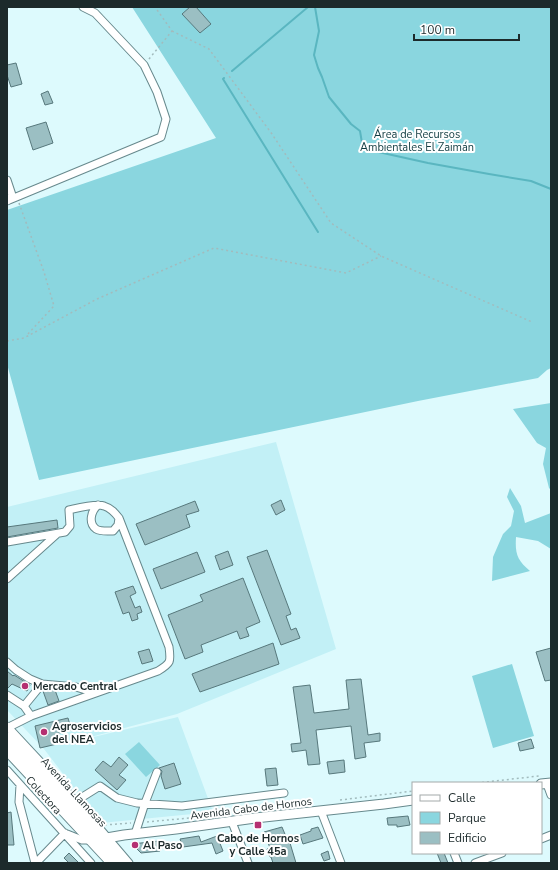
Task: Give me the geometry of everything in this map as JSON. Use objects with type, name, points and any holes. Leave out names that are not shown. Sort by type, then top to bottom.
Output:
[{"type":"highway","name":"Avenida Llamosas","points":[[9,737],[122,863]]},
{"type":"highway","name":"Avenida Llamosas","points":[[100,839],[112,863]]},
{"type":"main road","name":"Avenida Cabo de Hornos","points":[[100,839],[412,800]]},
{"type":"street","points":[[8,201],[161,137],[166,119],[157,92],[144,65],[94,14],[83,7]]},
{"type":"street","points":[[7,180],[12,195],[8,201]]},
{"type":"street","points":[[98,505],[92,513],[92,522],[95,528],[104,531],[113,531],[118,526],[119,518]]},
{"type":"street","points":[[7,542],[66,532],[70,526],[69,510],[103,505],[113,511],[119,518],[169,646],[170,659],[166,666],[158,671],[31,716],[9,737]]},
{"type":"street","points":[[7,579],[58,534]]},
{"type":"street","points":[[7,662],[30,679],[42,684],[76,687],[95,693]]},
{"type":"street","points":[[24,706],[42,684]]},
{"type":"street","points":[[7,695],[24,706],[31,716]]},
{"type":"street","name":"Colectora","points":[[9,737],[48,770],[76,801],[100,839],[129,863]]},
{"type":"street","name":"Colectora","points":[[7,770],[91,863]]},
{"type":"street","points":[[135,834],[157,772]]},
{"type":"street","points":[[546,782],[551,795]]},
{"type":"street","points":[[20,786],[19,802],[35,863]]},
{"type":"street","points":[[76,801],[100,786],[117,798],[137,803],[182,806],[284,793]]},
{"type":"street","points":[[321,811],[341,863]]},
{"type":"street","points":[[232,822],[248,863]]},
{"type":"street","points":[[35,863],[65,833]]},
{"type":"street","name":"Colectora","points":[[65,833],[82,840],[100,839]]},
{"type":"street","points":[[475,863],[499,854]]},
{"type":"path","points":[[155,7],[172,31],[209,49],[272,134],[330,223],[381,256],[532,322]]},
{"type":"path","points":[[144,65],[172,31]]},
{"type":"path","points":[[17,197],[44,272],[54,306],[24,338]]},
{"type":"path","points":[[7,341],[24,338],[97,299],[214,248],[346,273],[381,256]]},
{"type":"shaded area","points":[[276,442],[336,649],[177,714],[68,743],[178,717],[213,812],[101,823],[44,749],[7,710],[7,507]]},
{"type":"green space","name":"Área de Recursos Ambientales El Zaimán","points":[[132,7],[551,7],[551,368],[538,378],[418,401],[39,480],[7,364],[7,210],[216,138]]},
{"type":"green space","points":[[551,403],[551,490],[549,488],[543,464],[546,448],[537,443],[513,409]]},
{"type":"green space","points":[[510,488],[521,506],[525,523],[551,513],[551,549],[538,541],[516,537],[518,556],[522,563],[530,571],[492,581],[493,557],[503,534],[511,526],[514,511],[507,497]]},
{"type":"green space","points":[[512,664],[534,736],[493,748],[472,676]]},
{"type":"green space","points":[[139,742],[160,765],[146,777],[125,754]]},
{"type":"building","points":[[190,7],[196,7],[211,24],[200,33],[182,14]]},
{"type":"building","points":[[16,63],[22,84],[11,87],[7,75],[7,65]]},
{"type":"building","points":[[48,91],[53,103],[45,105],[41,94]]},
{"type":"building","points":[[46,122],[53,143],[33,150],[26,128]]},
{"type":"building","points":[[281,500],[285,510],[276,515],[271,505]]},
{"type":"building","points":[[195,501],[199,511],[186,515],[190,527],[145,545],[136,524]]},
{"type":"building","points":[[57,520],[58,528],[7,537],[7,527]]},
{"type":"building","points":[[267,550],[291,614],[286,616],[291,630],[296,628],[300,638],[281,645],[247,557]]},
{"type":"building","points":[[228,551],[233,565],[220,570],[215,556]]},
{"type":"building","points":[[197,552],[205,572],[161,589],[153,569]]},
{"type":"building","points":[[243,578],[260,622],[246,628],[249,636],[240,639],[237,631],[201,645],[203,652],[185,659],[168,615],[203,601],[200,595]]},
{"type":"building","points":[[133,586],[136,593],[130,596],[135,608],[140,606],[142,612],[137,614],[138,619],[132,621],[129,612],[123,614],[115,592]]},
{"type":"building","points":[[273,643],[279,664],[200,692],[192,674]]},
{"type":"building","points":[[551,648],[551,680],[545,681],[536,652]]},
{"type":"building","points":[[149,649],[153,661],[142,664],[138,652]]},
{"type":"building","points":[[7,671],[30,685],[27,691],[12,684],[7,689]]},
{"type":"building","points":[[361,679],[368,735],[380,733],[380,741],[364,743],[366,757],[355,759],[351,726],[316,730],[320,764],[308,765],[306,750],[292,752],[291,744],[301,743],[293,687],[310,685],[314,713],[349,709],[346,680]]},
{"type":"building","points":[[55,690],[59,701],[48,705],[43,691]]},
{"type":"building","points":[[68,718],[70,725],[76,723],[77,729],[55,734],[57,744],[40,748],[35,726]]},
{"type":"building","points":[[531,739],[534,748],[520,751],[518,743]]},
{"type":"building","points":[[119,757],[128,765],[119,775],[126,780],[117,790],[95,770],[103,761],[111,767]]},
{"type":"building","points":[[344,760],[345,772],[329,774],[327,762]]},
{"type":"building","points":[[174,763],[181,784],[165,789],[161,776],[162,771],[159,768]]},
{"type":"building","points":[[276,768],[278,785],[267,786],[265,769]]},
{"type":"building","points":[[11,812],[14,845],[7,845],[7,813]]},
{"type":"building","points":[[408,816],[410,825],[397,827],[397,825],[388,825],[387,818]]},
{"type":"building","points":[[282,827],[289,844],[290,843],[296,863],[273,863],[270,857],[267,849],[270,848],[264,832]]},
{"type":"building","points":[[318,827],[323,838],[303,844],[300,835]]},
{"type":"building","points":[[199,836],[201,842],[217,836],[223,851],[216,854],[212,843],[183,847],[180,839]]},
{"type":"building","points":[[159,841],[160,851],[141,853],[132,844]]},
{"type":"building","points":[[328,851],[330,859],[324,861],[321,854]]},
{"type":"building","points":[[69,853],[79,863],[69,863],[64,858]]},
{"type":"building","points":[[437,854],[444,854],[448,863],[441,863]]},
{"type":"waterway","points":[[232,71],[308,7]]},
{"type":"waterway","points":[[315,7],[319,31],[314,55],[318,68],[329,97],[351,124],[360,131],[362,143],[374,151],[428,163],[531,181],[551,189]]},
{"type":"waterway","points":[[224,78],[223,79],[318,232]]},
{"type":"place","name":"Mercado Central","points":[[25,686]]},
{"type":"place","name":"Agroservicios del NEA","points":[[44,732]]},
{"type":"place","name":"Cabo de Hornos y Calle 45a","points":[[258,825]]},
{"type":"place","name":"Al Paso","points":[[135,845]]}]
